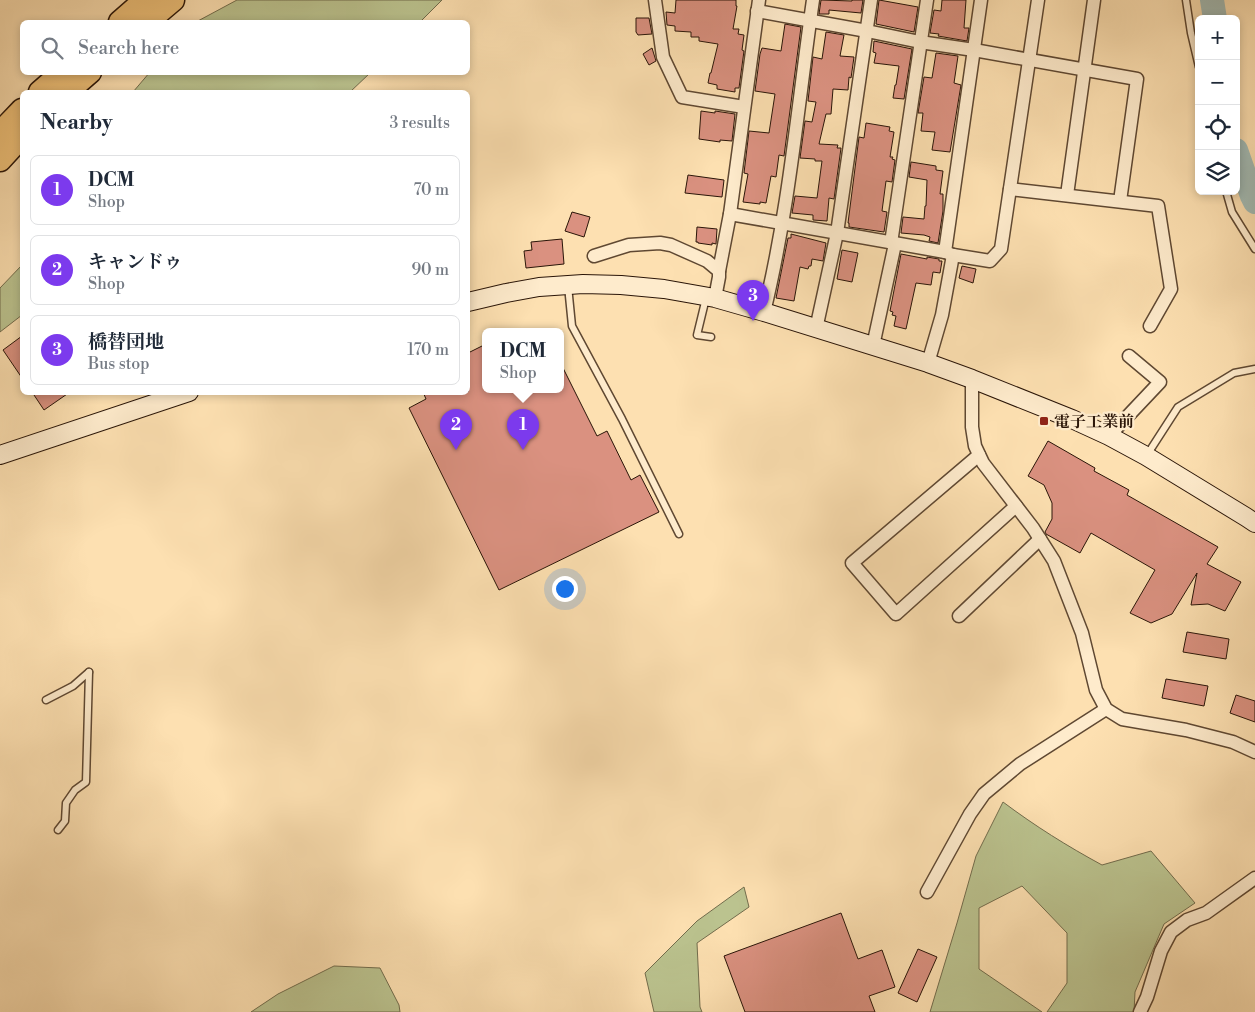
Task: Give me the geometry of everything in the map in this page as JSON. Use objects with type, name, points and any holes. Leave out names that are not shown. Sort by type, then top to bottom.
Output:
[{"type":"highway","points":[[122,20],[146,0]]},
{"type":"highway","points":[[149,20],[173,0]]},
{"type":"highway","points":[[42,90],[60,75]]},
{"type":"highway","points":[[70,90],[87,75]]},
{"type":"highway","points":[[0,133],[20,112]]},
{"type":"highway","points":[[0,160],[20,138]]},
{"type":"street","points":[[655,0],[663,57],[682,96],[744,107]]},
{"type":"street","points":[[764,312],[781,223],[813,0]]},
{"type":"street","points":[[816,329],[837,234],[871,0]]},
{"type":"street","points":[[873,346],[893,243],[927,0]]},
{"type":"street","points":[[928,363],[942,315],[981,0]]},
{"type":"street","points":[[730,214],[990,261],[1001,249],[1038,0]]},
{"type":"street","points":[[1067,195],[1094,0]]},
{"type":"street","points":[[710,297],[719,276],[730,214],[758,5],[810,20],[920,42],[1137,79],[1120,201]]},
{"type":"street","points":[[1010,189],[1158,206],[1171,289],[1150,326]]},
{"type":"street","points":[[594,256],[629,245],[660,243],[672,246],[706,261],[719,271]]},
{"type":"street","points":[[470,302],[540,287],[621,285],[664,289],[710,297],[764,312],[928,363],[1072,419],[1146,456],[1255,523]]},
{"type":"street","points":[[1109,436],[1160,382],[1129,356]]},
{"type":"street","points":[[972,379],[972,427],[975,446],[979,456],[1054,561],[1082,633],[1096,690],[1106,709],[1122,720],[1186,730],[1233,742],[1255,752]]},
{"type":"street","points":[[0,455],[180,395]]},
{"type":"street","points":[[979,456],[852,563],[896,614],[1016,506]]},
{"type":"street","points":[[959,616],[1040,540]]},
{"type":"street","points":[[927,892],[970,814],[984,794],[1020,764],[1106,709]]},
{"type":"street","points":[[1140,1012],[1147,997],[1161,951],[1171,932],[1187,920],[1206,913],[1255,878]]},
{"type":"lane","points":[[1186,0],[1197,60]]},
{"type":"lane","points":[[1227,195],[1232,212],[1255,249]]},
{"type":"lane","points":[[568,285],[572,326],[622,419],[679,534]]},
{"type":"lane","points":[[710,297],[698,335],[711,337]]},
{"type":"lane","points":[[1146,456],[1178,407],[1234,373],[1255,368]]},
{"type":"lane","points":[[46,700],[73,686],[89,672],[86,782],[75,790],[66,803],[65,821],[58,830]]},
{"type":"green space","points":[[237,0],[442,0],[422,20],[200,20]]},
{"type":"green space","points":[[147,75],[368,75],[352,90],[135,90]]},
{"type":"green space","points":[[20,267],[20,317],[0,332],[0,288]]},
{"type":"green space","points":[[1003,802],[1076,851],[1102,865],[1151,851],[1195,903],[1164,924],[1135,992],[1134,1012],[1047,1012],[1067,983],[1067,933],[1022,886],[979,908],[979,969],[1042,1012],[930,1012],[976,856]]},
{"type":"green space","points":[[744,887],[749,907],[697,943],[700,1007],[702,1012],[654,1012],[645,973],[697,921]]},
{"type":"green space","points":[[334,966],[380,968],[399,1005],[400,1012],[251,1012],[278,994]]},
{"type":"building","points":[[676,0],[736,0],[737,6],[733,29],[739,29],[738,34],[744,35],[742,50],[744,51],[739,88],[735,88],[735,92],[717,89],[717,85],[708,83],[718,44],[699,41],[699,37],[691,37],[691,32],[675,31],[675,26],[667,25],[666,12],[675,13]]},
{"type":"building","points":[[821,0],[863,0],[861,13],[829,10],[829,14],[819,14]]},
{"type":"building","points":[[879,0],[918,7],[914,32],[876,24]]},
{"type":"building","points":[[942,0],[966,0],[964,28],[969,28],[967,41],[930,33],[934,10],[941,11]]},
{"type":"building","points":[[636,18],[649,18],[652,34],[638,35],[636,32]]},
{"type":"building","points":[[785,24],[801,27],[784,156],[779,155],[776,177],[771,176],[766,203],[743,202],[748,174],[744,173],[749,131],[769,133],[775,94],[755,91],[760,54],[762,48],[781,51]]},
{"type":"building","points":[[826,32],[844,35],[840,56],[854,57],[848,90],[833,89],[831,114],[826,114],[819,144],[838,145],[837,148],[841,148],[834,199],[829,198],[827,221],[813,220],[813,215],[792,213],[795,196],[817,198],[822,161],[800,158],[805,121],[812,122],[816,102],[808,101],[813,57],[822,59]]},
{"type":"building","points":[[874,41],[912,49],[904,99],[893,98],[899,66],[874,63],[876,53],[873,52]]},
{"type":"building","points":[[652,48],[656,61],[649,65],[643,54]]},
{"type":"building","points":[[936,53],[958,56],[954,83],[961,85],[950,152],[932,150],[935,132],[921,131],[923,113],[918,113],[924,77],[932,78]]},
{"type":"building","points":[[701,111],[735,114],[732,141],[720,140],[720,142],[699,139]]},
{"type":"building","points":[[866,123],[890,127],[889,131],[894,132],[890,157],[893,157],[892,159],[895,160],[892,182],[886,181],[882,211],[887,212],[884,232],[849,227],[848,223],[859,137],[864,138]]},
{"type":"building","points":[[911,162],[936,166],[936,170],[943,171],[940,194],[943,194],[943,211],[938,243],[929,241],[930,237],[924,235],[901,233],[903,217],[924,219],[926,206],[927,180],[909,177]]},
{"type":"building","points":[[688,175],[724,180],[722,197],[685,193]]},
{"type":"building","points":[[572,212],[590,217],[584,237],[565,231]]},
{"type":"building","points":[[697,227],[717,229],[716,244],[696,242]]},
{"type":"building","points":[[791,234],[826,243],[823,261],[812,259],[811,266],[808,269],[800,267],[794,301],[776,298],[788,238],[791,238]]},
{"type":"building","points":[[562,239],[564,264],[526,268],[524,251],[532,250],[531,242]]},
{"type":"building","points":[[842,250],[858,253],[852,282],[837,279]]},
{"type":"building","points":[[901,254],[942,261],[940,273],[933,272],[931,285],[916,283],[906,329],[894,326],[896,316],[892,315],[893,312],[890,311]]},
{"type":"building","points":[[962,266],[976,269],[973,283],[959,278]]},
{"type":"building","points":[[20,337],[20,375],[3,350]]},
{"type":"building","points":[[482,346],[482,393],[564,393],[564,370],[597,436],[607,431],[631,480],[640,475],[659,512],[499,590],[409,408],[426,399],[424,395],[470,395],[470,352]]},
{"type":"building","points":[[34,395],[66,395],[44,410]]},
{"type":"building","points":[[1048,441],[1095,468],[1094,471],[1129,490],[1127,495],[1218,547],[1207,564],[1241,582],[1225,611],[1208,604],[1191,605],[1197,573],[1172,614],[1151,623],[1130,613],[1155,570],[1091,533],[1080,553],[1046,534],[1045,532],[1052,519],[1052,503],[1044,485],[1028,476]]},
{"type":"building","points":[[1187,632],[1229,639],[1226,659],[1183,652]]},
{"type":"building","points":[[1166,679],[1208,686],[1204,706],[1162,698]]},
{"type":"building","points":[[1236,695],[1255,701],[1255,722],[1230,713]]},
{"type":"building","points":[[841,913],[858,959],[882,950],[895,987],[869,996],[875,1012],[745,1012],[724,956]]},
{"type":"building","points":[[918,949],[937,957],[917,1002],[898,993]]},
{"type":"waterway","points":[[1212,0],[1214,15]]},
{"type":"waterway","points":[[1240,162],[1255,202]]},
{"type":"place","name":"橋替団地","points":[[753,321]]},
{"type":"place","name":"電子工業前","points":[[1044,421]]},
{"type":"place","name":"キャンドゥ","points":[[456,450]]},
{"type":"place","name":"DCM","points":[[523,450]]}]
